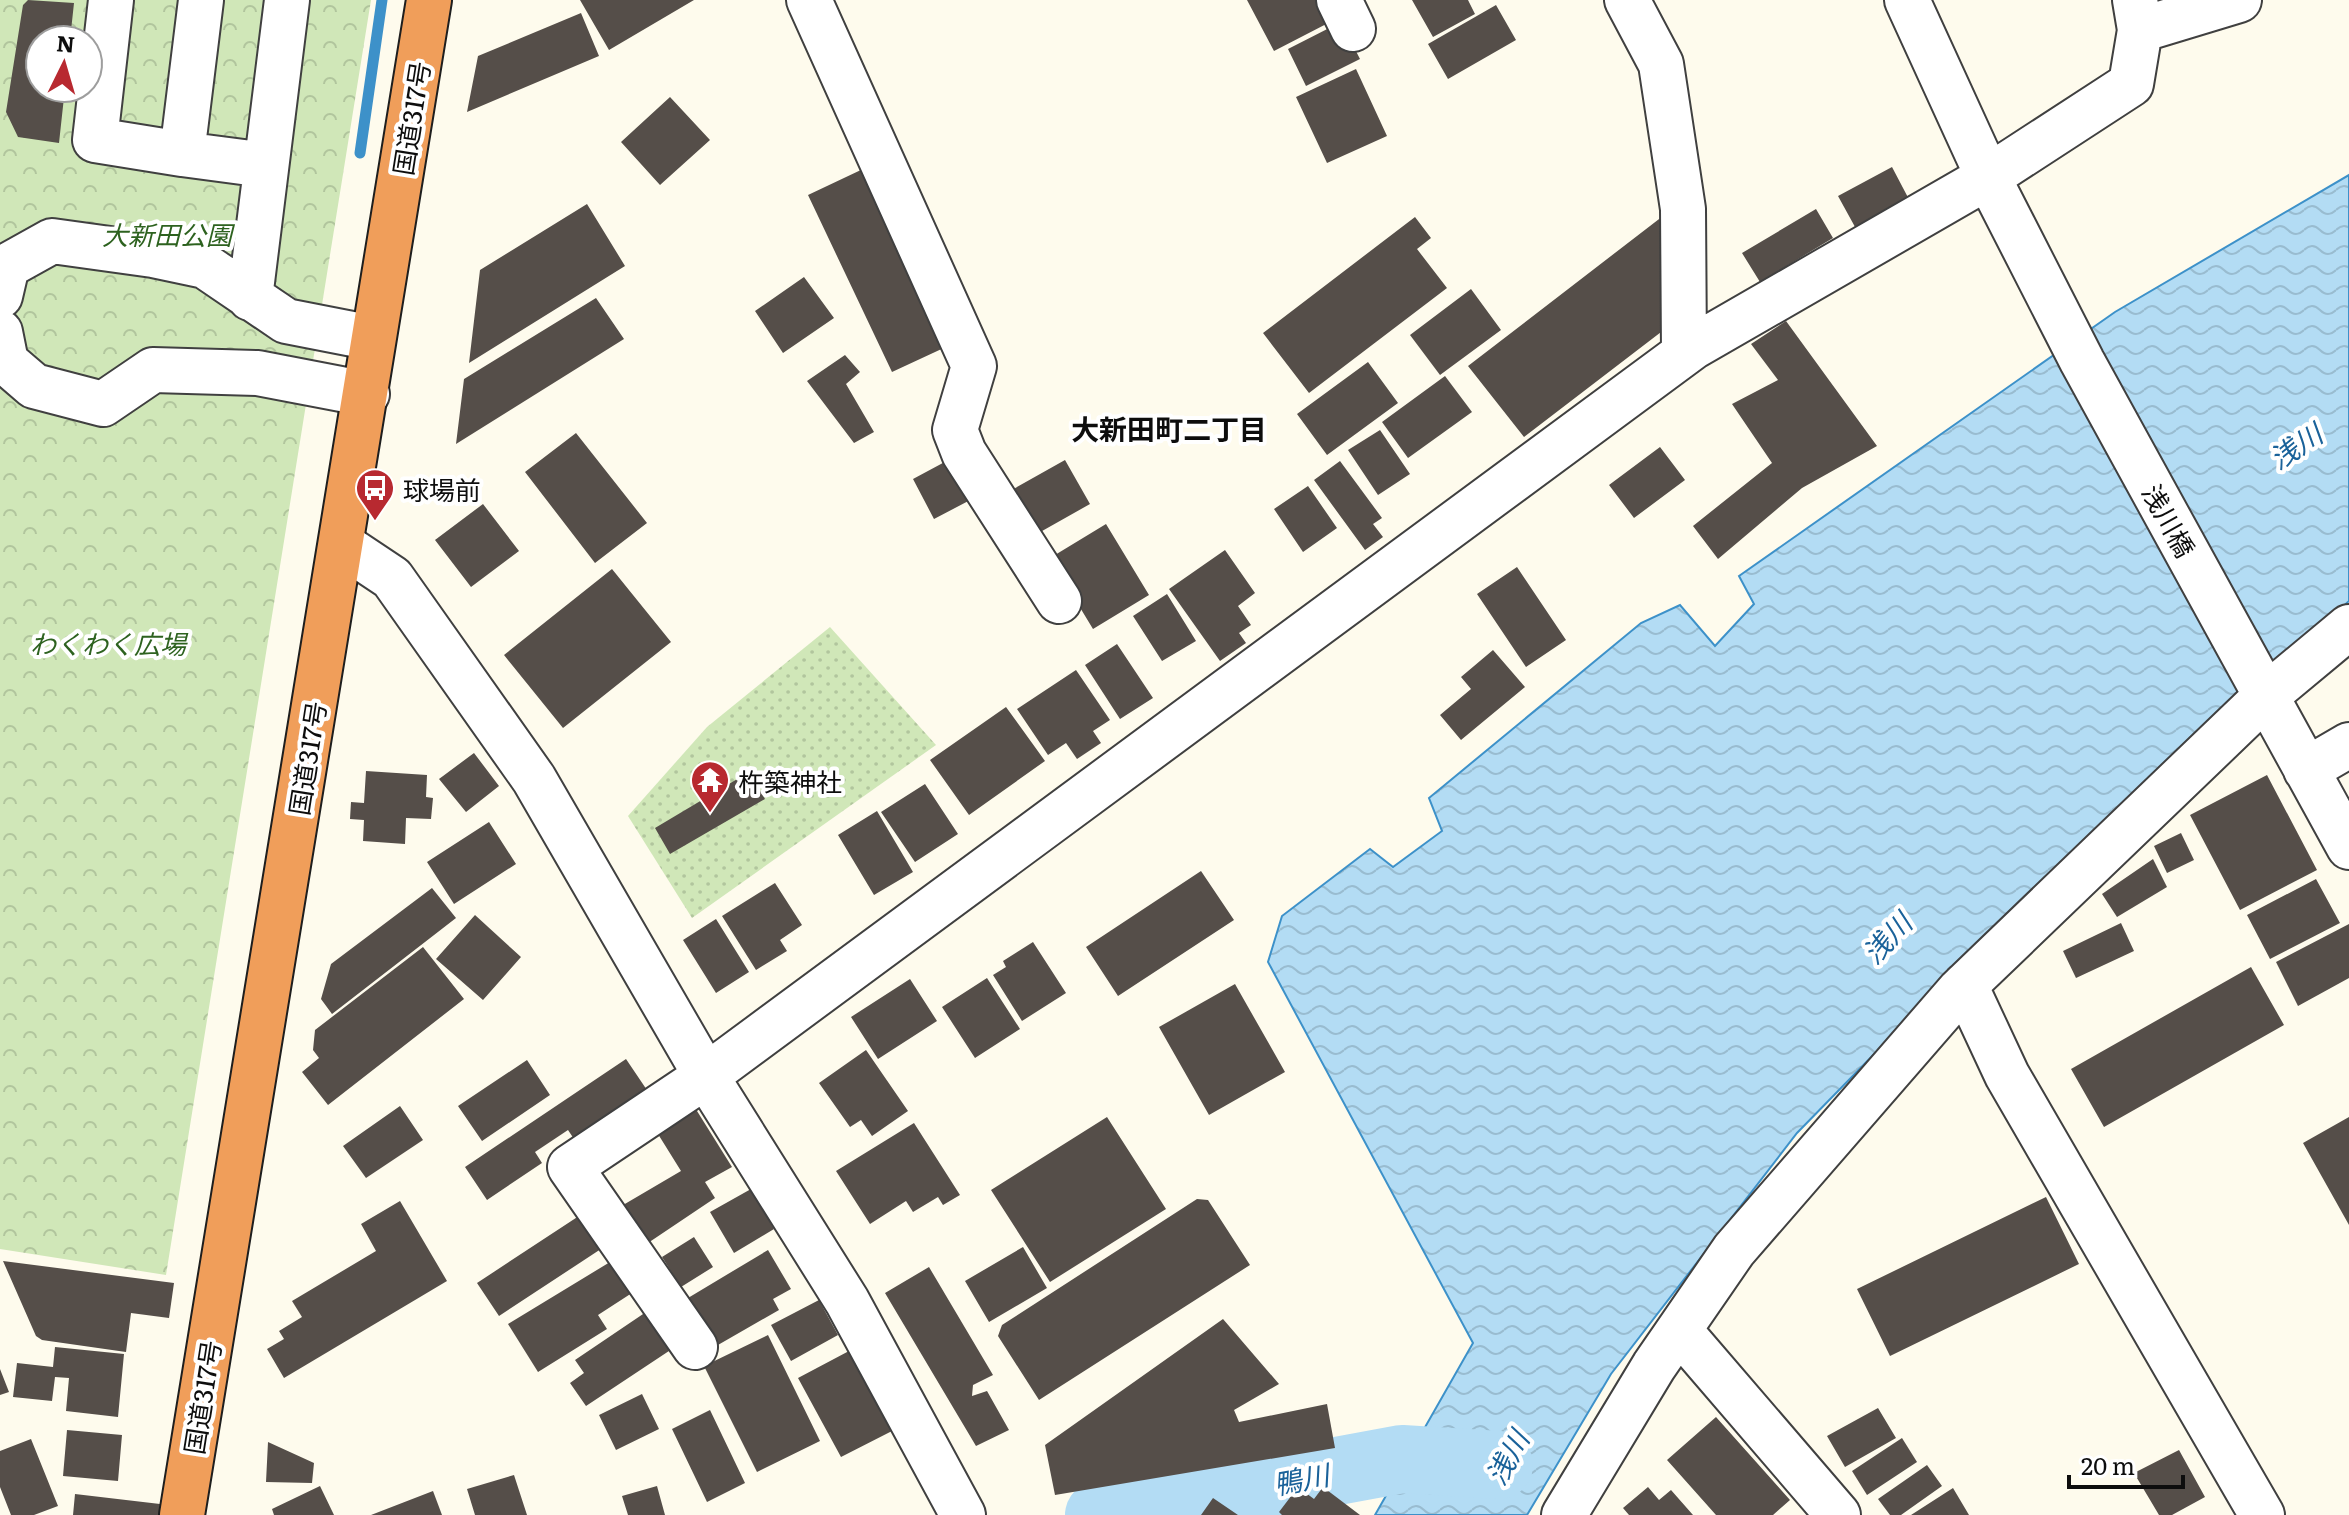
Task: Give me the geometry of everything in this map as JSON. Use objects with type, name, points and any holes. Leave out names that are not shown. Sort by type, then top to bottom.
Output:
[{"type":"highway","name":"国道317号","points":[[182,1515],[429,0]]},
{"type":"street","points":[[111,0],[95,140],[265,165]]},
{"type":"street","points":[[182,154],[201,0]]},
{"type":"street","points":[[250,298],[287,0]]},
{"type":"street","points":[[809,0],[974,366],[955,430],[964,453],[1059,601]]},
{"type":"street","points":[[1627,0],[1661,64],[1683,209],[1684,353]]},
{"type":"street","name":"浅川橋","points":[[1907,0],[1988,177],[2082,361],[2349,847]]},
{"type":"street","points":[[695,1347],[570,1167],[706,1076],[1684,353],[1988,177],[2131,84],[2138,15],[2239,0]]},
{"type":"street","points":[[0,296],[7,266],[52,241],[153,255],[205,266],[286,321],[373,338]]},
{"type":"street","points":[[0,332],[6,362],[34,386],[103,404],[153,370],[258,373],[367,394]]},
{"type":"street","points":[[341,544],[392,578],[534,779],[706,1076],[847,1301],[961,1515]]},
{"type":"street","points":[[1564,1515],[1679,1330],[1734,1250],[1965,985],[2262,687],[2349,627]]},
{"type":"street","points":[[2306,770],[2349,745]]},
{"type":"street","points":[[1965,985],[2007,1075],[2262,1515]]},
{"type":"street","points":[[1679,1330],[1838,1515]]},
{"type":"green space","name":"大新田公園","points":[[0,0],[371,0],[166,1275],[0,1249]]},
{"type":"green space","points":[[830,627],[936,745],[692,918],[628,816],[707,727]]},
{"type":"water","name":"浅川","points":[[2349,175],[2349,601],[2016,909],[1797,1133],[1611,1374],[1527,1515],[1375,1515],[1473,1343],[1268,962],[1282,916],[1370,849],[1393,867],[1442,831],[1429,798],[1641,623],[1680,605],[1715,646],[1754,604],[1739,576],[2115,312]]},
{"type":"building","points":[[28,0],[74,3],[72,24],[24,24],[24,104],[63,104],[59,143],[18,137],[6,112],[23,5]]},
{"type":"building","points":[[580,0],[694,0],[609,50]]},
{"type":"building","points":[[1247,0],[1326,0],[1336,19],[1274,51]]},
{"type":"building","points":[[1412,0],[1468,0],[1475,14],[1433,37]]},
{"type":"building","points":[[1496,5],[1516,40],[1448,79],[1428,44]]},
{"type":"building","points":[[581,13],[599,56],[467,112],[478,56]]},
{"type":"building","points":[[1341,22],[1360,59],[1306,86],[1288,49]]},
{"type":"building","points":[[1356,69],[1387,136],[1327,163],[1296,97]]},
{"type":"building","points":[[670,97],[710,140],[660,185],[621,142]]},
{"type":"building","points":[[1892,167],[1913,207],[1860,236],[1838,196]]},
{"type":"building","points":[[863,169],[948,346],[892,372],[808,195]]},
{"type":"building","points":[[587,204],[625,266],[469,363],[480,270]]},
{"type":"building","points":[[1816,209],[1833,238],[1760,282],[1742,253]]},
{"type":"building","points":[[1663,216],[1665,329],[1524,437],[1468,366]]},
{"type":"building","points":[[1415,217],[1431,238],[1417,249],[1447,288],[1309,393],[1263,333]]},
{"type":"building","points":[[804,277],[834,318],[783,353],[755,311]]},
{"type":"building","points":[[1471,289],[1501,330],[1440,375],[1410,335]]},
{"type":"building","points":[[596,298],[624,339],[456,444],[464,379]]},
{"type":"building","points":[[1786,321],[1877,446],[1802,488],[1718,559],[1693,526],[1772,463],[1732,404],[1778,380],[1751,344]]},
{"type":"building","points":[[845,355],[860,372],[846,384],[874,432],[854,443],[807,381]]},
{"type":"building","points":[[1368,362],[1398,403],[1327,455],[1297,414]]},
{"type":"building","points":[[1445,376],[1472,412],[1408,458],[1382,422]]},
{"type":"building","points":[[1380,430],[1410,474],[1378,495],[1348,450]]},
{"type":"building","points":[[576,433],[647,523],[595,563],[525,472]]},
{"type":"building","points":[[1660,447],[1685,480],[1634,518],[1609,485]]},
{"type":"building","points":[[954,457],[976,497],[934,519],[913,479]]},
{"type":"building","points":[[1065,460],[1090,504],[1035,535],[1010,491]]},
{"type":"building","points":[[1340,461],[1382,518],[1373,524],[1383,537],[1365,550],[1314,480]]},
{"type":"building","points":[[1308,486],[1337,528],[1303,552],[1274,509]]},
{"type":"building","points":[[483,504],[519,551],[471,587],[435,540]]},
{"type":"building","points":[[1106,524],[1149,595],[1093,629],[1050,558]]},
{"type":"building","points":[[1225,550],[1255,593],[1238,606],[1251,625],[1239,633],[1246,643],[1220,661],[1169,589]]},
{"type":"building","points":[[1517,567],[1566,640],[1526,667],[1477,594]]},
{"type":"building","points":[[612,569],[671,642],[563,728],[504,655]]},
{"type":"building","points":[[1167,594],[1196,641],[1162,661],[1133,616]]},
{"type":"building","points":[[1117,644],[1153,698],[1120,719],[1085,665]]},
{"type":"building","points":[[1493,650],[1525,687],[1461,740],[1440,715],[1471,689],[1461,677]]},
{"type":"building","points":[[1076,670],[1110,720],[1093,731],[1101,743],[1077,759],[1066,743],[1048,755],[1017,709]]},
{"type":"building","points":[[1006,707],[1045,761],[969,815],[930,760]]},
{"type":"building","points":[[474,753],[499,786],[466,812],[439,779]]},
{"type":"building","points":[[366,771],[427,775],[426,797],[433,798],[431,819],[406,818],[405,844],[363,841],[364,820],[350,819],[351,802],[364,803]]},
{"type":"building","name":"杵築神社","points":[[749,772],[765,799],[670,854],[655,828]]},
{"type":"building","points":[[2267,775],[2317,870],[2240,910],[2190,815]]},
{"type":"building","points":[[925,784],[958,834],[915,862],[881,812]]},
{"type":"building","points":[[877,811],[913,872],[874,895],[838,835]]},
{"type":"building","points":[[489,822],[516,864],[454,904],[427,862]]},
{"type":"building","points":[[2181,833],[2194,860],[2167,873],[2154,846]]},
{"type":"building","points":[[2153,859],[2167,887],[2117,917],[2102,894]]},
{"type":"building","points":[[1201,871],[1234,920],[1118,996],[1086,947]]},
{"type":"building","points":[[2316,879],[2340,923],[2270,959],[2247,915]]},
{"type":"building","points":[[775,883],[802,925],[780,940],[787,951],[756,970],[722,916]]},
{"type":"building","points":[[432,888],[456,918],[332,1014],[321,999],[331,964]]},
{"type":"building","points":[[475,915],[521,957],[483,1000],[436,959]]},
{"type":"building","points":[[716,919],[749,972],[716,993],[683,940]]},
{"type":"building","points":[[2121,923],[2134,951],[2076,978],[2063,951]]},
{"type":"building","points":[[2349,924],[2349,978],[2298,1006],[2276,962]]},
{"type":"building","points":[[1033,942],[1066,993],[1022,1021],[993,975],[1006,967],[1003,961]]},
{"type":"building","points":[[423,947],[464,999],[328,1105],[302,1072],[319,1058],[313,1050],[315,1030]]},
{"type":"building","points":[[2251,967],[2284,1025],[2104,1127],[2071,1069]]},
{"type":"building","points":[[987,978],[1020,1029],[975,1058],[942,1007]]},
{"type":"building","points":[[910,979],[937,1021],[878,1059],[851,1017]]},
{"type":"building","points":[[1235,984],[1285,1072],[1209,1115],[1159,1027]]},
{"type":"building","points":[[866,1050],[908,1111],[872,1136],[861,1120],[850,1127],[819,1083]]},
{"type":"building","points":[[626,1059],[653,1099],[580,1148],[568,1130],[535,1152],[542,1163],[487,1200],[465,1167]]},
{"type":"building","points":[[527,1060],[550,1095],[482,1141],[458,1106]]},
{"type":"building","points":[[692,1103],[732,1167],[705,1182],[715,1198],[642,1247],[618,1208],[681,1171],[653,1126]]},
{"type":"building","points":[[400,1106],[423,1140],[366,1178],[343,1146]]},
{"type":"building","points":[[1107,1117],[1166,1209],[1050,1282],[991,1190]]},
{"type":"building","points":[[2349,1117],[2349,1225],[2303,1143]]},
{"type":"building","points":[[914,1123],[960,1195],[943,1205],[938,1197],[913,1212],[906,1201],[870,1224],[836,1171]]},
{"type":"building","points":[[751,1189],[774,1229],[734,1253],[710,1212]]},
{"type":"building","points":[[2046,1197],[2079,1264],[1890,1356],[1857,1289]]},
{"type":"building","points":[[1197,1199],[1208,1200],[1250,1265],[1039,1400],[998,1336],[1002,1325]]},
{"type":"building","points":[[400,1201],[447,1281],[284,1378],[267,1349],[284,1339],[279,1331],[302,1317],[292,1301],[376,1251],[361,1224]]},
{"type":"building","points":[[585,1212],[607,1245],[499,1316],[477,1283]]},
{"type":"building","points":[[694,1237],[713,1267],[681,1287],[662,1257]]},
{"type":"building","points":[[1023,1247],[1047,1288],[989,1322],[965,1281]]},
{"type":"building","points":[[768,1250],[791,1289],[773,1299],[779,1310],[711,1349],[683,1301]]},
{"type":"building","points":[[615,1259],[635,1291],[598,1315],[607,1329],[538,1372],[508,1324]]},
{"type":"building","points":[[3,1261],[174,1283],[169,1318],[131,1313],[126,1352],[42,1340],[36,1336]]},
{"type":"building","points":[[929,1267],[993,1375],[973,1385],[972,1396],[987,1391],[1009,1430],[976,1446],[885,1293]]},
{"type":"building","points":[[819,1300],[838,1335],[791,1361],[771,1325]]},
{"type":"building","points":[[649,1310],[675,1347],[586,1406],[570,1383],[584,1373],[575,1360]]},
{"type":"building","points":[[1223,1319],[1279,1384],[1234,1410],[1239,1422],[1327,1404],[1335,1448],[1055,1495],[1045,1445]]},
{"type":"building","points":[[768,1335],[820,1441],[757,1472],[704,1366]]},
{"type":"building","points":[[55,1347],[124,1354],[118,1417],[66,1411],[69,1378],[55,1377],[52,1401],[13,1397],[17,1363],[53,1367]]},
{"type":"building","points":[[849,1351],[892,1431],[841,1457],[798,1378]]},
{"type":"building","points":[[0,1369],[9,1392],[0,1395]]},
{"type":"building","points":[[642,1394],[659,1429],[616,1450],[599,1415]]},
{"type":"building","points":[[1878,1408],[1896,1438],[1845,1467],[1827,1436]]},
{"type":"building","points":[[710,1410],[745,1483],[707,1502],[672,1429]]},
{"type":"building","points":[[1716,1417],[1790,1500],[1773,1515],[1716,1515],[1667,1460]]},
{"type":"building","points":[[67,1430],[122,1435],[118,1481],[63,1476]]},
{"type":"building","points":[[1902,1438],[1917,1462],[1867,1495],[1852,1471]]},
{"type":"building","points":[[31,1439],[58,1506],[34,1515],[11,1515],[0,1487],[0,1451]]},
{"type":"building","points":[[268,1442],[314,1463],[312,1483],[266,1482]]},
{"type":"building","points":[[2179,1450],[2205,1497],[2172,1515],[2159,1515],[2134,1473]]},
{"type":"building","points":[[1927,1465],[1942,1486],[1901,1515],[1890,1515],[1878,1499]]},
{"type":"building","points":[[514,1475],[527,1515],[475,1515],[467,1489]]},
{"type":"building","points":[[320,1486],[334,1515],[274,1515],[272,1509]]},
{"type":"building","points":[[657,1486],[665,1515],[628,1515],[622,1496]]},
{"type":"building","points":[[1298,1487],[1314,1499],[1323,1487],[1360,1515],[1282,1515],[1279,1512]]},
{"type":"building","points":[[1648,1487],[1659,1500],[1671,1490],[1693,1515],[1629,1515],[1623,1508]]},
{"type":"building","points":[[1953,1488],[1969,1515],[1911,1515]]},
{"type":"building","points":[[433,1491],[442,1515],[371,1515]]},
{"type":"building","points":[[75,1494],[160,1504],[159,1515],[73,1515]]},
{"type":"building","points":[[1213,1498],[1238,1515],[1201,1515]]},
{"type":"waterway","points":[[360,153],[382,0]]},
{"type":"waterway","name":"鴨川","points":[[1099,1515],[1402,1459],[1499,1465]]},
{"type":"place","name":"球場前","points":[[375,522]]},
{"type":"place","name":"杵築神社","points":[[710,814]]},
{"type":"district","name":"大新田町二丁目","points":[[1169,428]]},
{"type":"park label","name":"わくわく広場","points":[[108,642]]}]
